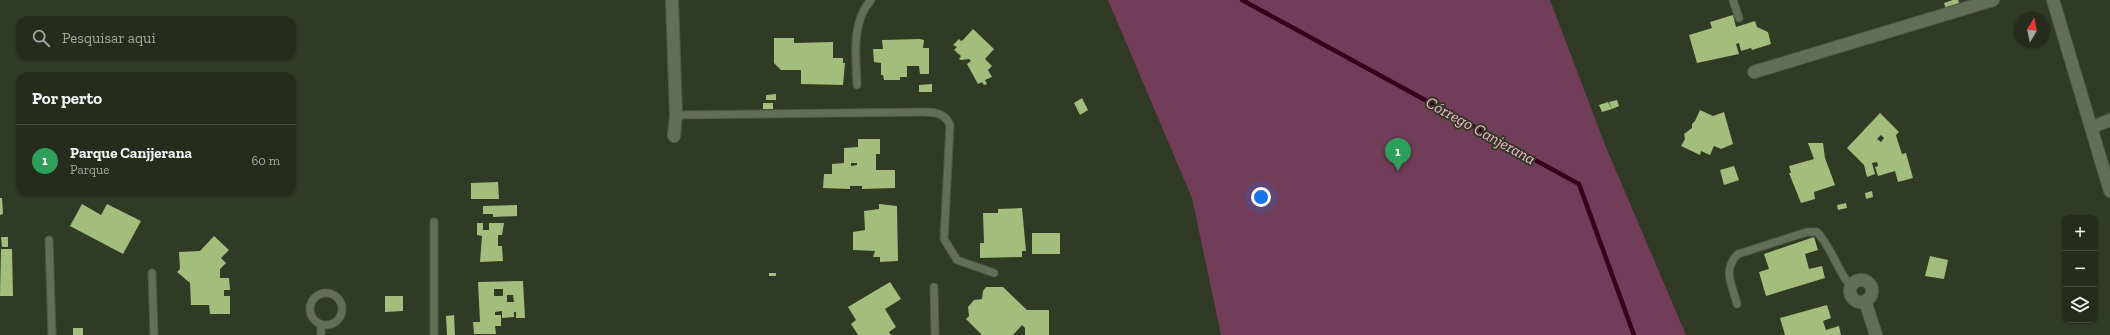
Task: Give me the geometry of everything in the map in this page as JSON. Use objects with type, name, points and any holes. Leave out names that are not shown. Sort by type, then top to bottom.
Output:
[{"type":"street","points":[[672,0],[676,115],[674,136]]},
{"type":"street","points":[[1754,72],[1994,0]]},
{"type":"street","points":[[2053,0],[2110,191]]},
{"type":"street","points":[[2092,127],[2110,120]]},
{"type":"street","points":[[1863,280],[1871,285],[1871,294],[1865,301],[1855,300],[1852,296],[1851,287],[1854,283],[1863,280]]},
{"type":"street","points":[[1865,301],[1876,335]]},
{"type":"lane","points":[[857,85],[856,34],[865,7],[871,0]]},
{"type":"lane","points":[[1733,0],[1739,18]]},
{"type":"lane","points":[[676,115],[923,112],[941,114],[947,119],[950,125],[944,239],[957,260],[994,273]]},
{"type":"lane","points":[[434,222],[434,335]]},
{"type":"lane","points":[[1737,304],[1728,272],[1732,261],[1738,254],[1807,232],[1817,232],[1825,241],[1842,275],[1851,287]]},
{"type":"lane","points":[[49,240],[52,335]]},
{"type":"lane","points":[[152,273],[154,335]]},
{"type":"lane","points":[[934,287],[935,335]]},
{"type":"lane","points":[[326,292],[337,296],[343,306],[341,317],[332,325],[321,325],[312,318],[310,307],[315,297],[326,292]]},
{"type":"lane","points":[[321,325],[321,335]]},
{"type":"shaded area","points":[[1108,0],[1550,0],[1605,145],[1686,335],[1221,335],[1192,198]]},
{"type":"building","points":[[1958,0],[1961,7],[1946,9],[1944,3]]},
{"type":"building","points":[[1733,15],[1736,27],[1755,21],[1757,27],[1768,32],[1771,44],[1752,50],[1751,48],[1741,51],[1739,43],[1736,44],[1739,54],[1697,63],[1689,35],[1712,28],[1710,22]]},
{"type":"building","points":[[973,29],[994,49],[985,59],[992,66],[988,70],[992,77],[985,80],[987,84],[984,85],[982,82],[978,84],[967,64],[971,61],[969,59],[959,59],[961,56],[954,50],[957,47],[953,45],[959,39],[961,41],[963,40]]},
{"type":"building","points":[[774,38],[794,38],[794,43],[833,42],[833,58],[843,58],[843,63],[845,63],[843,85],[801,84],[801,70],[781,70],[774,63]]},
{"type":"building","points":[[882,40],[924,40],[923,48],[929,48],[929,74],[920,74],[919,66],[907,66],[907,77],[900,77],[900,80],[884,80],[883,75],[881,75],[881,63],[874,62],[873,49],[883,49]]},
{"type":"building","points":[[932,84],[932,92],[919,92],[919,85]]},
{"type":"building","points":[[776,94],[776,100],[766,100],[766,95]]},
{"type":"building","points":[[1082,98],[1088,110],[1080,115],[1074,103]]},
{"type":"building","points":[[1617,100],[1619,106],[1612,109],[1609,102]]},
{"type":"building","points":[[1608,102],[1612,109],[1602,112],[1599,105]]},
{"type":"building","points":[[763,103],[773,103],[773,109],[763,109]]},
{"type":"building","points":[[1700,110],[1713,116],[1724,112],[1733,144],[1721,149],[1714,146],[1710,155],[1701,151],[1700,155],[1681,146],[1685,139],[1684,134],[1692,128],[1692,124]]},
{"type":"building","points":[[1880,113],[1899,132],[1896,135],[1898,142],[1902,154],[1906,153],[1913,178],[1898,182],[1895,171],[1878,176],[1875,167],[1878,166],[1877,162],[1872,163],[1875,174],[1867,177],[1864,165],[1847,148]],"holes":[[[1881,135],[1884,138],[1881,142],[1877,139]]]},
{"type":"building","points":[[858,139],[880,139],[880,154],[876,154],[876,170],[895,170],[895,188],[862,189],[862,186],[850,186],[850,189],[823,188],[824,174],[832,174],[832,164],[844,163],[844,148],[858,147]],"holes":[[[851,163],[857,163],[857,165],[851,166]]]},
{"type":"building","points":[[1808,143],[1823,143],[1825,158],[1835,185],[1814,192],[1815,199],[1801,203],[1789,173],[1791,173],[1789,166],[1814,159]]},
{"type":"building","points":[[1734,166],[1739,180],[1724,185],[1720,170]]},
{"type":"building","points":[[498,182],[499,199],[471,199],[471,183]]},
{"type":"building","points":[[1872,191],[1873,197],[1866,199],[1865,193]]},
{"type":"building","points":[[0,198],[2,198],[3,214],[0,215]]},
{"type":"building","points":[[1846,203],[1847,208],[1838,210],[1837,205]]},
{"type":"building","points":[[82,204],[101,215],[107,204],[141,221],[123,254],[70,226]]},
{"type":"building","points":[[879,204],[897,206],[898,261],[880,262],[880,257],[873,257],[875,251],[853,250],[853,232],[865,230],[864,211],[879,209]]},
{"type":"building","points":[[517,205],[517,216],[493,217],[493,214],[483,214],[483,206]]},
{"type":"building","points":[[1022,208],[1026,251],[1022,251],[1022,257],[980,258],[980,243],[984,243],[983,213],[998,213],[998,209]]},
{"type":"building","points":[[477,223],[483,223],[483,230],[489,230],[489,223],[504,223],[502,235],[498,235],[498,246],[502,246],[503,261],[480,262],[482,236],[477,235]]},
{"type":"building","points":[[1032,233],[1060,233],[1060,254],[1032,254]]},
{"type":"building","points":[[214,236],[229,250],[221,258],[226,263],[220,269],[220,278],[229,278],[230,290],[224,290],[224,296],[230,296],[230,314],[210,314],[209,305],[191,305],[190,283],[177,272],[180,269],[179,252],[200,251]]},
{"type":"building","points":[[1,237],[8,237],[8,247],[2,247]]},
{"type":"building","points":[[1814,237],[1818,250],[1805,254],[1809,269],[1822,266],[1825,278],[1766,296],[1759,272],[1769,269],[1764,254]]},
{"type":"building","points":[[1,249],[12,249],[13,296],[0,296]]},
{"type":"building","points":[[1930,256],[1948,260],[1944,279],[1925,276]]},
{"type":"building","points":[[769,273],[776,273],[776,276],[769,276]]},
{"type":"building","points":[[523,281],[525,318],[516,318],[516,312],[514,312],[514,317],[502,318],[502,311],[495,312],[495,315],[501,315],[501,326],[495,326],[496,334],[474,334],[473,322],[480,322],[478,282]],"holes":[[[494,289],[503,289],[503,296],[494,296]],[[507,295],[513,295],[514,302],[507,302]]]},
{"type":"building","points":[[890,282],[901,299],[885,309],[896,327],[889,332],[891,335],[858,335],[851,324],[856,320],[848,307]]},
{"type":"building","points":[[986,287],[1003,287],[1027,310],[1049,310],[1049,335],[1025,335],[1025,328],[1022,325],[1013,335],[982,335],[966,319],[969,316],[968,307],[974,300],[982,299],[983,291]]},
{"type":"building","points":[[385,296],[403,296],[403,311],[385,312]]},
{"type":"building","points":[[1827,305],[1831,318],[1823,321],[1826,330],[1839,326],[1841,335],[1785,335],[1780,318]]},
{"type":"building","points":[[454,315],[455,335],[447,335],[446,316]]},
{"type":"building","points":[[73,328],[83,328],[83,335],[73,335]]},
{"type":"waterway","name":"Córrego Canjerana","points":[[1242,0],[1579,184],[1634,335]]},
{"type":"place","name":"Parque Canjjerana","points":[[1398,171]]}]
